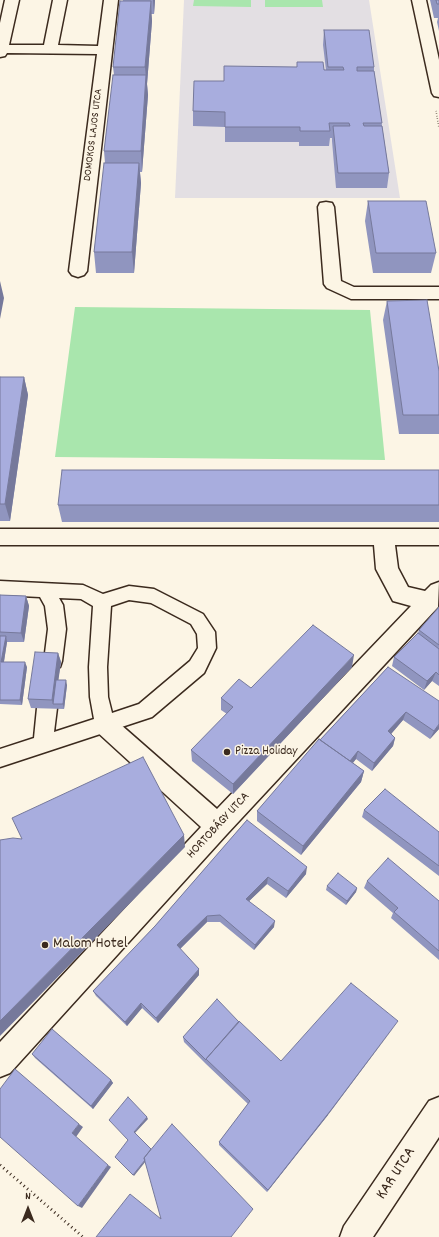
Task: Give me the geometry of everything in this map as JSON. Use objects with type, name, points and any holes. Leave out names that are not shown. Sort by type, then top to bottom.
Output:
[{"type":"street","points":[[12,0],[0,51],[104,50]]},
{"type":"street","points":[[50,50],[60,0]]},
{"type":"street","name":"DOMOKOS LAJOS UTCA","points":[[78,271],[111,0]]},
{"type":"street","points":[[419,0],[439,92]]},
{"type":"street","points":[[326,207],[333,284],[352,292],[439,293]]},
{"type":"street","points":[[0,537],[439,537]]},
{"type":"street","points":[[383,537],[387,568],[401,595],[434,596]]},
{"type":"street","name":"HORTOBÁGY UTCA","points":[[0,1064],[218,826],[434,596]]},
{"type":"street","points":[[104,724],[218,826]]},
{"type":"street","name":"KAR UTCA","points":[[355,1237],[439,1111]]},
{"type":"lane","points":[[0,588],[83,592],[102,602],[129,593],[154,596],[197,619],[206,632],[208,648],[197,667],[145,711],[0,758]]},
{"type":"lane","points":[[45,590],[54,605],[57,630],[53,661]]},
{"type":"lane","points":[[102,602],[98,667],[99,697],[104,724]]},
{"type":"lane","points":[[43,744],[47,708]]},
{"type":"path","points":[[0,1165],[83,1237]]},
{"type":"shaded area","points":[[184,0],[369,0],[400,198],[175,198]]},
{"type":"green space","points":[[194,0],[251,0],[251,7],[193,6]]},
{"type":"green space","points":[[265,0],[322,0],[323,7],[265,7]]},
{"type":"green space","points":[[75,307],[370,310],[385,460],[55,457]]},
{"type":"building","points":[[120,1],[151,1],[145,67],[113,67]]},
{"type":"building","points":[[324,30],[369,30],[374,67],[357,67],[357,71],[374,71],[382,123],[363,123],[364,126],[382,126],[389,173],[338,173],[333,126],[350,126],[349,123],[329,123],[330,131],[300,131],[300,127],[225,127],[225,112],[193,111],[194,81],[224,81],[224,66],[297,67],[297,62],[323,62],[324,70],[344,70],[343,67],[328,67]]},
{"type":"building","points":[[113,75],[146,75],[141,151],[104,151]]},
{"type":"building","points":[[104,163],[139,163],[132,252],[94,252]]},
{"type":"building","points":[[368,201],[426,201],[436,253],[376,253]]},
{"type":"building","points":[[427,300],[439,371],[439,415],[403,415],[387,301]]},
{"type":"building","points":[[0,377],[24,377],[5,504],[0,504]]},
{"type":"building","points":[[62,470],[439,470],[439,505],[58,505]]},
{"type":"building","points":[[0,595],[26,596],[21,633],[0,632]]},
{"type":"building","points":[[439,607],[439,645],[419,630]]},
{"type":"building","points":[[313,625],[354,655],[233,784],[191,750],[233,707],[221,698],[239,679],[251,688]]},
{"type":"building","points":[[418,633],[439,649],[439,675],[436,672],[427,681],[394,657]]},
{"type":"building","points":[[0,636],[6,636],[1,662],[25,662],[20,700],[0,700]]},
{"type":"building","points":[[35,652],[58,653],[52,700],[28,699]]},
{"type":"building","points":[[388,667],[439,701],[439,724],[434,731],[406,712],[388,731],[395,738],[374,763],[358,751],[350,761],[320,740]]},
{"type":"building","points":[[56,680],[66,680],[63,704],[53,704]]},
{"type":"building","points":[[319,739],[364,771],[303,846],[257,811]]},
{"type":"building","name":"Malom Hotel","points":[[143,757],[184,835],[0,1021],[0,840],[13,838],[22,839],[12,818]]},
{"type":"building","points":[[385,789],[439,832],[439,866],[364,810]]},
{"type":"building","points":[[247,820],[307,867],[288,891],[268,877],[246,899],[275,921],[255,945],[220,915],[207,916],[177,945],[199,969],[156,1018],[141,1003],[125,1022],[93,991],[155,926]]},
{"type":"building","points":[[388,858],[439,901],[439,951],[394,912],[398,908],[367,881]]},
{"type":"building","points":[[338,873],[357,888],[347,901],[327,886]]},
{"type":"building","points":[[351,983],[398,1021],[268,1190],[219,1142],[250,1101],[206,1059],[239,1021],[281,1061]]},
{"type":"building","points":[[217,999],[239,1022],[206,1060],[183,1037]]},
{"type":"building","points":[[52,1029],[111,1080],[91,1106],[32,1054]]},
{"type":"building","points":[[15,1069],[79,1124],[72,1133],[108,1165],[78,1206],[0,1137],[0,1089]]},
{"type":"building","points":[[128,1097],[147,1117],[134,1132],[151,1149],[144,1158],[145,1160],[133,1175],[115,1157],[128,1140],[109,1120]]},
{"type":"building","points":[[172,1124],[253,1209],[231,1237],[96,1237],[130,1194],[161,1219],[144,1158]]},
{"type":"place","name":"Pizza Holiday","points":[[227,752]]},
{"type":"place","name":"Malom Hotel","points":[[45,945]]}]
